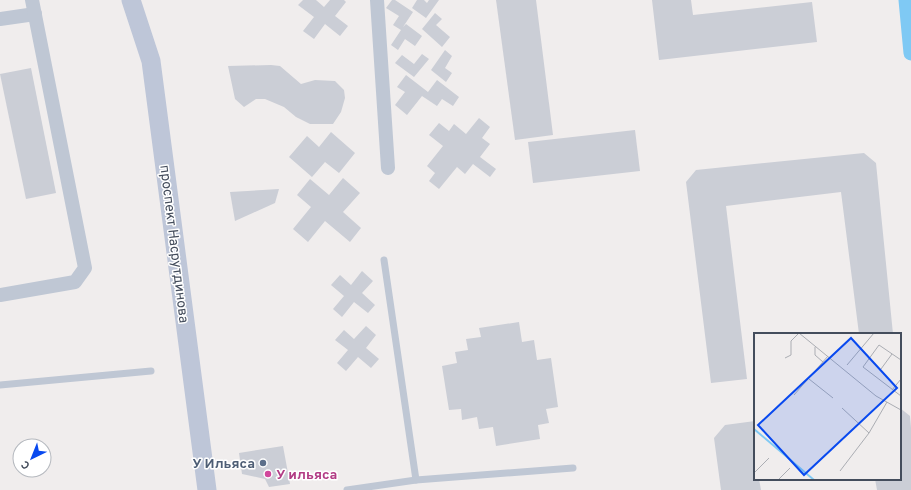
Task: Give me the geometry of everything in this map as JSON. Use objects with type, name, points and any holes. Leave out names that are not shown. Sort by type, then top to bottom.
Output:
[{"type":"main road","name":"проспект Насрутдинова","points":[[131,0],[151,61],[207,490]]},
{"type":"street","points":[[377,0],[388,168]]},
{"type":"street","points":[[0,19],[33,7],[85,268],[75,282],[0,295]]},
{"type":"lane","points":[[384,260],[416,480]]},
{"type":"lane","points":[[0,385],[151,371]]},
{"type":"lane","points":[[348,490],[416,480],[573,468]]},
{"type":"building","points":[[303,0],[316,0],[324,7],[330,0],[344,0],[346,2],[335,16],[348,26],[340,36],[325,24],[314,39],[303,31],[314,17],[298,5]]},
{"type":"building","points":[[392,0],[395,0],[413,12],[403,27],[406,24],[422,36],[415,46],[405,39],[398,50],[391,45],[401,30],[393,25],[399,16],[386,8]]},
{"type":"building","points":[[417,0],[424,0],[427,3],[429,0],[439,0],[426,18],[412,8]]},
{"type":"building","points":[[496,0],[536,0],[553,135],[515,140]]},
{"type":"building","points":[[652,0],[691,0],[693,15],[812,2],[817,42],[659,60]]},
{"type":"building","points":[[435,13],[442,19],[436,25],[450,37],[442,47],[422,29]]},
{"type":"building","points":[[445,50],[452,56],[445,68],[452,73],[446,82],[431,70]]},
{"type":"building","points":[[422,54],[429,59],[414,77],[395,63],[402,55],[414,64]]},
{"type":"building","points":[[228,66],[280,66],[301,84],[315,80],[335,81],[344,90],[345,98],[341,112],[333,124],[310,124],[296,117],[284,107],[265,99],[256,99],[244,107],[235,99]]},
{"type":"building","points":[[31,68],[56,193],[26,199],[0,74]]},
{"type":"building","points":[[406,75],[428,92],[437,80],[459,97],[453,106],[442,99],[437,106],[422,96],[407,115],[395,105],[405,92],[397,87]]},
{"type":"building","points":[[479,118],[490,127],[482,138],[490,144],[480,157],[496,169],[490,177],[473,164],[465,174],[457,167],[439,189],[429,181],[435,173],[427,166],[443,146],[429,135],[439,123],[449,131],[454,124],[466,134]]},
{"type":"building","points":[[635,130],[640,171],[533,183],[528,142]]},
{"type":"building","points":[[331,132],[355,153],[339,173],[325,162],[312,177],[289,157],[307,136],[319,147]]},
{"type":"building","points":[[864,153],[876,163],[893,333],[859,333],[841,192],[726,206],[747,379],[711,383],[686,182],[696,170]]},
{"type":"building","points":[[343,178],[360,193],[343,212],[361,228],[350,242],[325,221],[308,242],[293,229],[311,207],[297,195],[310,179],[329,195]]},
{"type":"building","points":[[279,189],[275,203],[235,221],[230,192]]},
{"type":"building","points":[[362,271],[373,281],[362,293],[375,305],[368,313],[354,302],[342,317],[333,309],[344,296],[331,285],[340,275],[351,285]]},
{"type":"building","points":[[519,322],[522,342],[534,340],[537,360],[551,358],[558,407],[546,409],[549,423],[538,425],[540,439],[496,446],[493,427],[479,429],[477,417],[462,420],[461,409],[449,410],[442,366],[457,363],[455,352],[468,350],[466,339],[481,337],[479,328]]},
{"type":"building","points":[[366,326],[376,335],[366,348],[379,359],[371,368],[358,357],[346,371],[337,363],[348,350],[335,340],[344,330],[354,339]]},
{"type":"building","points":[[901,409],[910,416],[911,490],[877,490],[875,480],[901,480]]},
{"type":"building","points":[[754,421],[754,480],[759,480],[761,490],[721,490],[714,438],[725,425]]},
{"type":"building","name":"У Ильяса","points":[[283,446],[290,484],[269,487],[265,479],[242,474],[239,453]]},
{"type":"waterway","points":[[906,0],[911,53]]},
{"type":"place","name":"У Ильяса","points":[[263,463]]},
{"type":"place","name":"У ильяса","points":[[268,474]]}]
